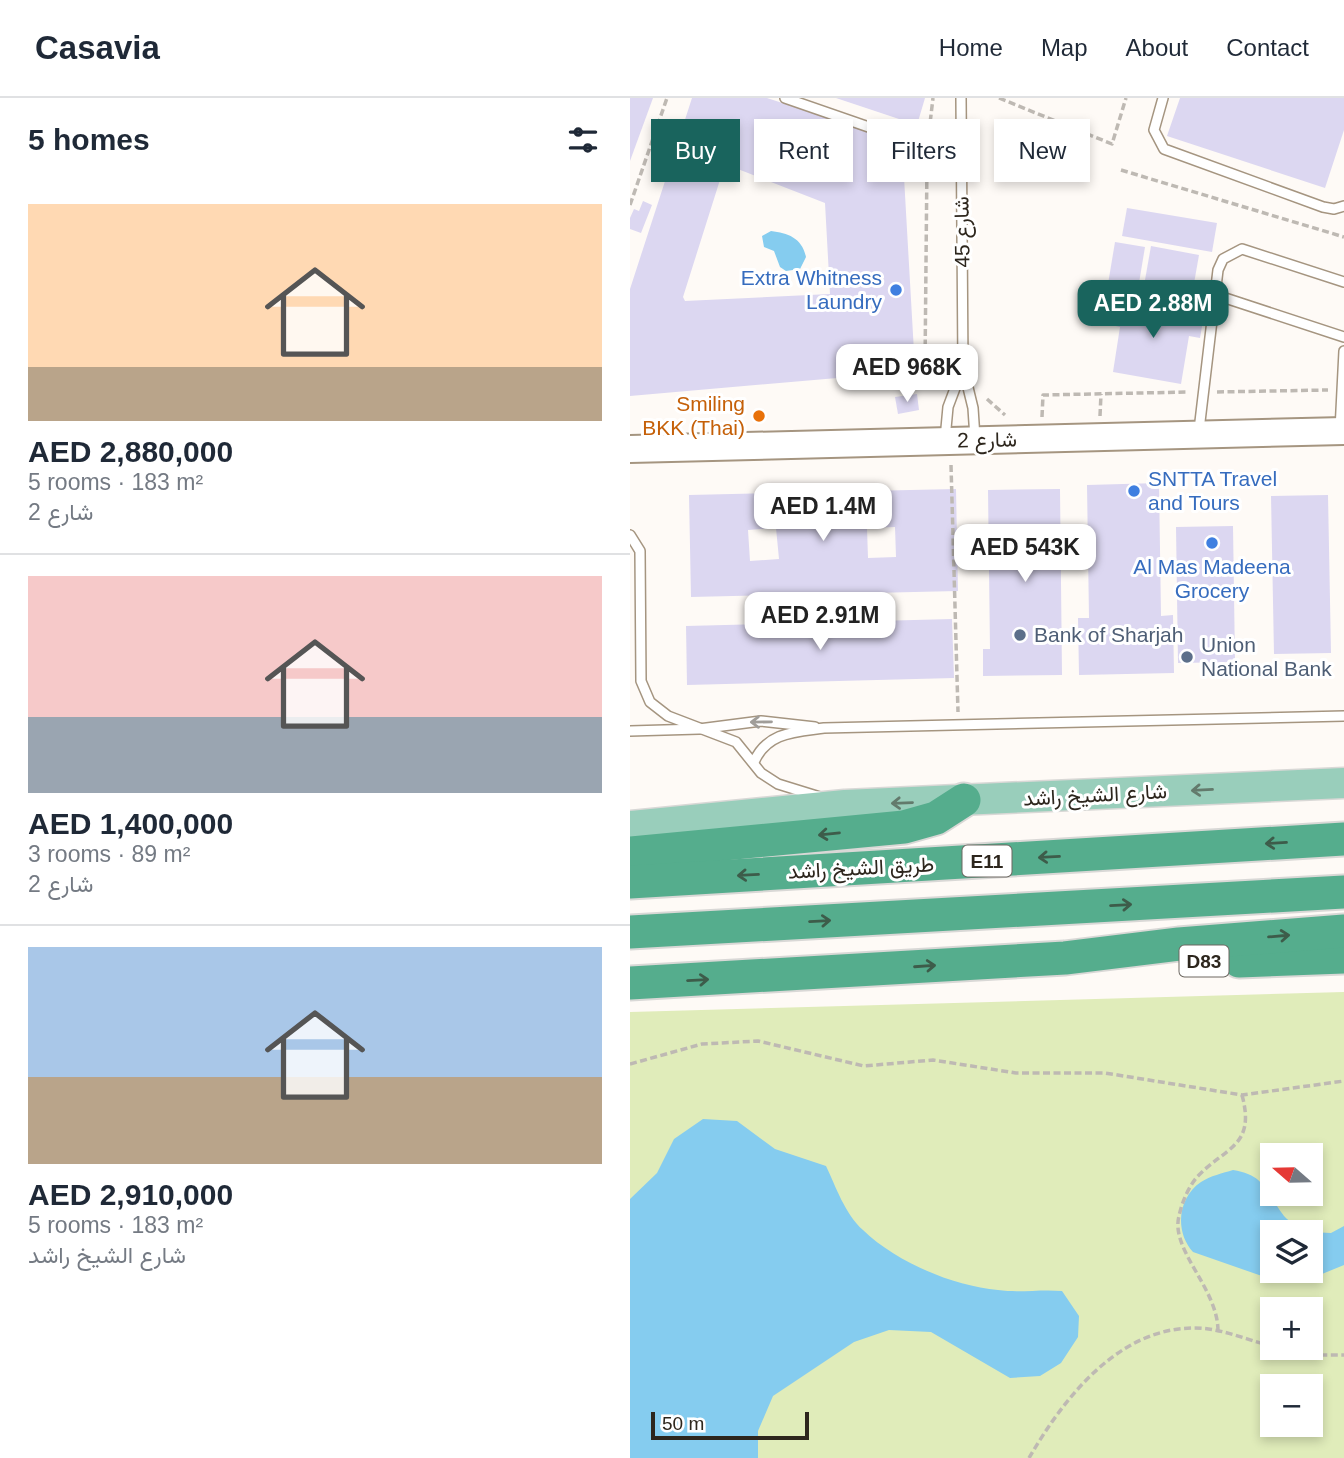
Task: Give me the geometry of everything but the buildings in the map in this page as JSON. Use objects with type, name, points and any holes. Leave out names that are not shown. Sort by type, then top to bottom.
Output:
[{"type":"highway","points":[[630,853],[904,827],[936,818],[964,800]]},
{"type":"highway","name":"طريق الشيخ راشد","points":[[630,882],[1344,839]]},
{"type":"highway","points":[[630,932],[1344,892]]},
{"type":"highway","points":[[630,984],[1065,958],[1179,944],[1344,931]]},
{"type":"highway","name":"D83","points":[[1065,958],[1182,961],[1344,957]]},
{"type":"main road","name":"شارع الشيخ راشد","points":[[630,826],[845,805],[1344,783]]},
{"type":"main road","points":[[630,809],[692,820]]},
{"type":"street","name":"شارع 2","points":[[630,449],[1342,431]]},
{"type":"lane","points":[[785,98],[867,126]]},
{"type":"lane","name":"شارع 45","points":[[961,98],[961,119]]},
{"type":"lane","points":[[1163,98],[1154,130],[1164,149],[1323,207],[1334,209],[1344,206]]},
{"type":"lane","name":"شارع 45","points":[[957,441],[974,408],[963,367],[961,182]]},
{"type":"lane","points":[[1199,435],[1216,295],[1223,260],[1242,249],[1344,282]]},
{"type":"lane","points":[[1216,295],[1344,337]]},
{"type":"lane","points":[[1342,431],[1344,351]]},
{"type":"lane","name":"شارع 45","points":[[957,441],[948,407],[963,367]]},
{"type":"lane","points":[[630,535],[640,551],[641,669],[645,692],[658,710],[736,742],[761,773],[778,783],[845,805]]},
{"type":"lane","points":[[630,585],[641,593]]},
{"type":"lane","points":[[630,731],[699,729],[761,721],[824,728],[1344,716]]},
{"type":"lane","points":[[754,762],[759,751],[778,736],[824,728]]},
{"type":"path","points":[[630,205],[667,98]]},
{"type":"path","points":[[931,119],[933,98]]},
{"type":"path","points":[[999,98],[1112,144],[1126,98]]},
{"type":"path","points":[[1121,170],[1344,237]]},
{"type":"path","points":[[928,182],[925,366],[963,367]]},
{"type":"path","points":[[1031,421],[1042,421],[1043,395],[1342,390]]},
{"type":"path","points":[[984,392],[994,407],[1012,418]]},
{"type":"path","points":[[957,441],[958,725]]},
{"type":"path","points":[[630,1065],[702,1044],[758,1041],[864,1066],[933,1060],[1016,1073],[1105,1073],[1242,1095],[1344,1081]]},
{"type":"path","points":[[1218,1331],[1213,1304],[1179,1238],[1178,1219],[1189,1188],[1197,1177],[1230,1152],[1240,1140],[1246,1110],[1242,1095]]},
{"type":"path","points":[[1029,1458],[1072,1397],[1113,1357],[1132,1344],[1173,1329],[1218,1331],[1260,1343]]},
{"type":"path","points":[[1323,1355],[1344,1355]]},
{"type":"green space","points":[[1344,992],[1344,1458],[630,1458],[630,1012]]},
{"type":"water","points":[[771,231],[783,233],[798,241],[806,257],[800,269],[786,271],[780,267],[774,251],[764,247],[762,236]]},
{"type":"water","points":[[703,1119],[737,1121],[775,1149],[826,1166],[841,1200],[857,1224],[876,1242],[908,1262],[944,1278],[981,1288],[1062,1291],[1079,1316],[1078,1337],[1061,1363],[1040,1376],[1010,1378],[931,1332],[889,1330],[854,1342],[773,1396],[758,1431],[758,1458],[630,1458],[630,1199],[657,1173],[674,1139]]},
{"type":"water","points":[[1233,1170],[1252,1176],[1260,1182],[1260,1206],[1277,1206],[1289,1220],[1260,1220],[1260,1275],[1193,1252],[1183,1235],[1181,1216],[1187,1197],[1205,1180]]},
{"type":"water","points":[[1344,1226],[1344,1265],[1323,1274],[1323,1233],[1331,1233]]},
{"type":"place","name":"Extra Whitness Laundry","points":[[896,290]]},
{"type":"place","name":"Smiling BKK (Thai)","points":[[759,416]]},
{"type":"place","name":"SNTTA Travel and Tours","points":[[1134,491]]},
{"type":"place","name":"Al Mas Madeena Grocery","points":[[1212,543]]},
{"type":"place","name":"Bank of Sharjah","points":[[1020,635]]},
{"type":"place","name":"Union National Bank","points":[[1187,657]]}]
